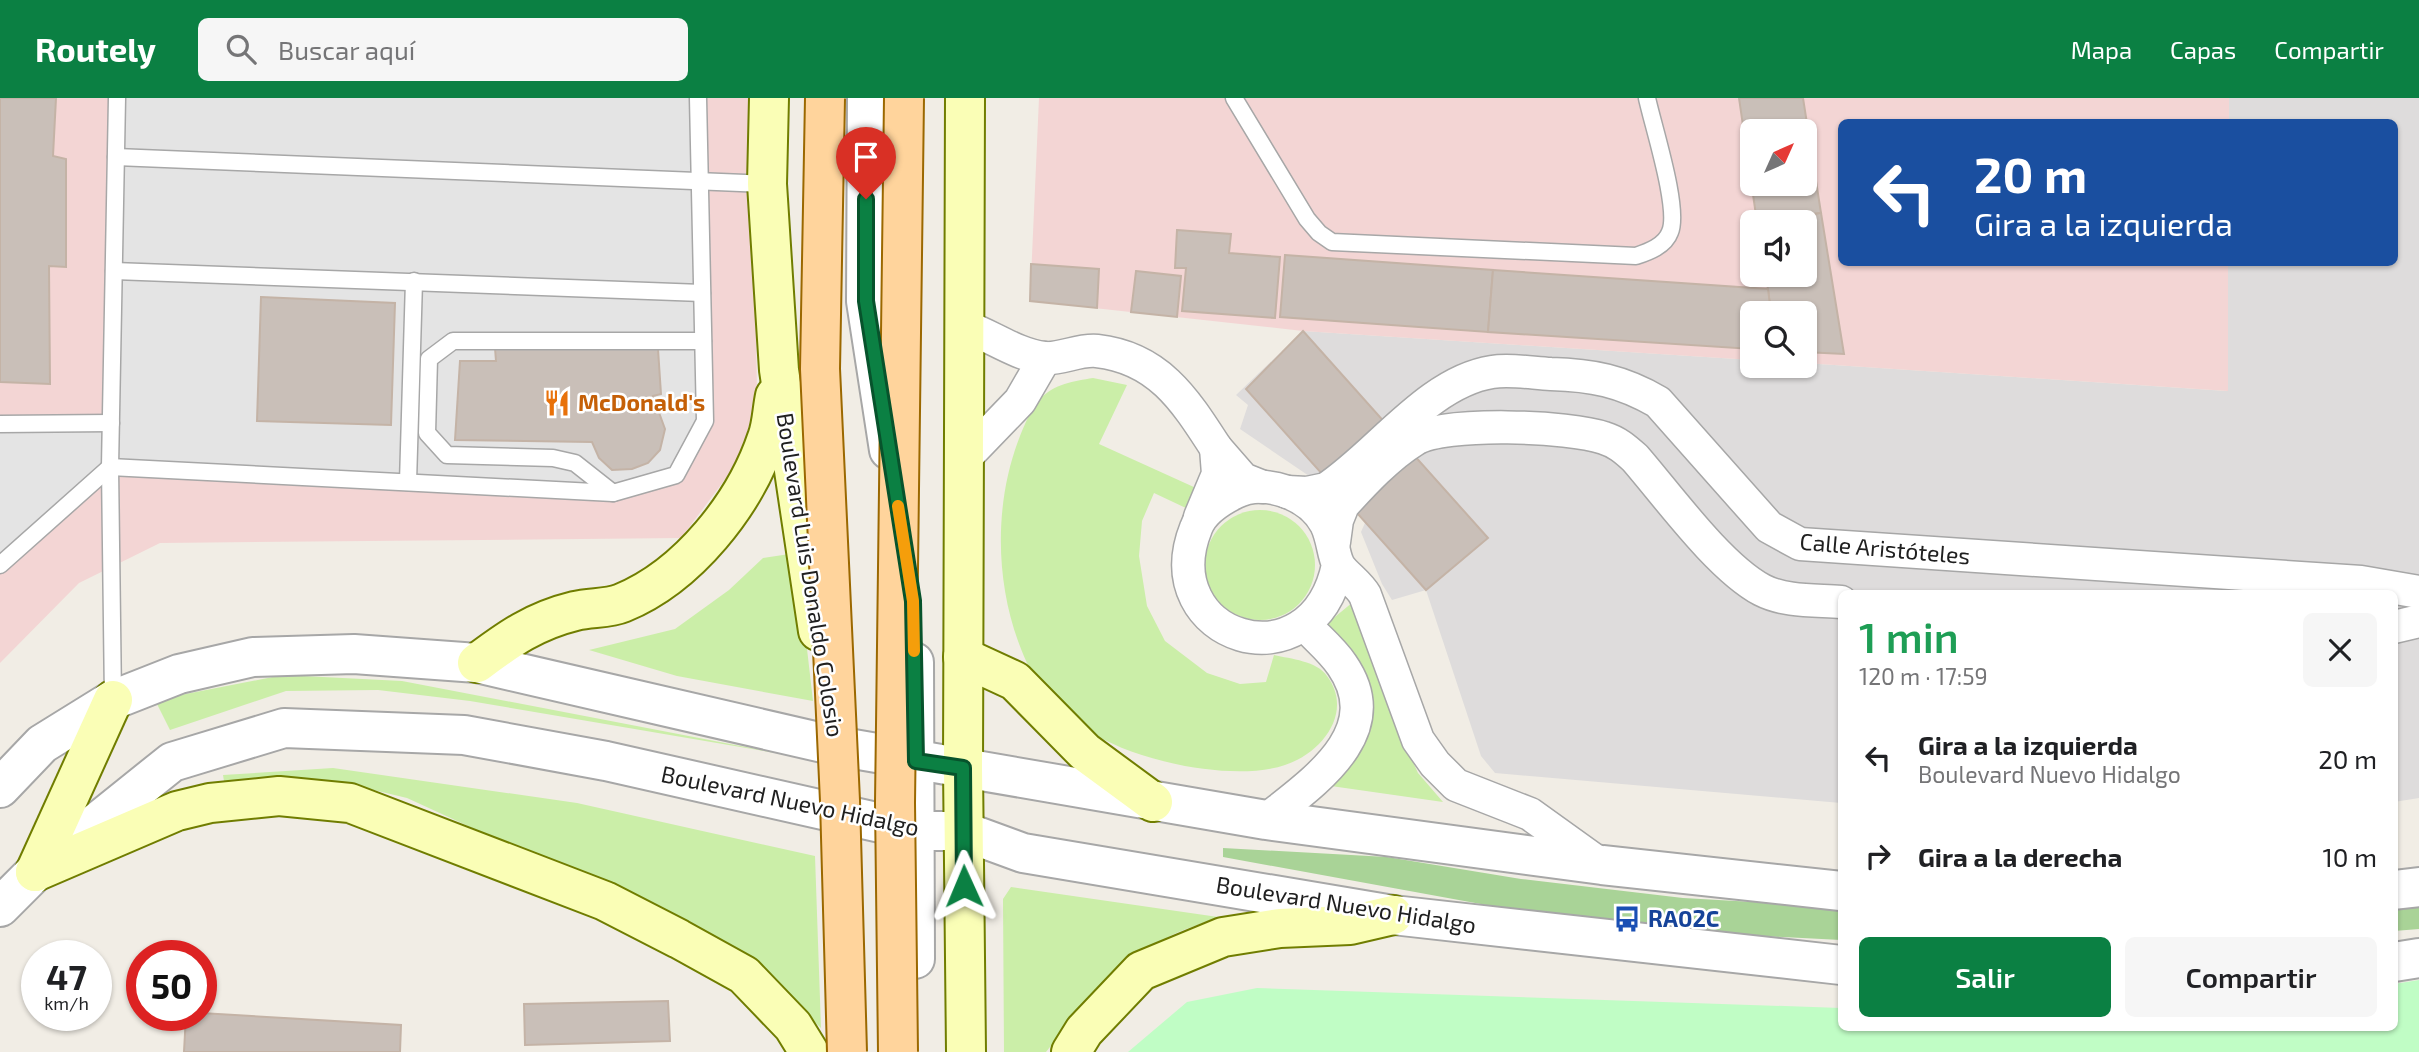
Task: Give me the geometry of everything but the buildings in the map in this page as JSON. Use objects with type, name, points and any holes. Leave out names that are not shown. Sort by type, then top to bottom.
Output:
[{"type":"main road","name":"Boulevard Luis Donaldo Colosio","points":[[769,98],[767,184],[779,370],[836,746],[845,1052]]},
{"type":"main road","name":"Boulevard Luis Donaldo Colosio","points":[[825,98],[820,369],[839,788],[845,1052]]},
{"type":"main road","points":[[898,1052],[895,803],[904,98]]},
{"type":"main road","points":[[965,98],[963,831],[966,1052]]},
{"type":"main road","points":[[477,663],[526,626],[631,598],[660,582],[703,542],[742,494],[768,437],[779,370]]},
{"type":"main road","points":[[963,657],[1015,681],[1085,752],[1153,802]]},
{"type":"main road","points":[[35,872],[114,700]]},
{"type":"main road","points":[[35,872],[177,811],[210,803],[279,796],[350,803],[605,901],[679,939],[744,975],[793,1026],[809,1052]]},
{"type":"main road","points":[[1071,1052],[1084,1031],[1141,971],[1223,937],[1280,928],[1350,925],[1393,915]]},
{"type":"street","points":[[867,98],[866,301],[913,601],[916,1052]]},
{"type":"street","points":[[964,326],[1045,358],[1096,351],[1131,360],[1160,374],[1189,405],[1216,448],[1243,479],[1308,502],[1324,520],[1336,553],[1365,595],[1418,740],[1435,764],[1456,785],[1530,814],[1602,865]]},
{"type":"street","points":[[964,459],[1020,401],[1045,358]]},
{"type":"street","name":"Calle Aristóteles","points":[[1275,489],[1307,493],[1326,489],[1425,406],[1448,390],[1471,379],[1492,372],[1591,375],[1634,388],[1658,402],[1769,527],[1800,544],[2361,582],[2419,592]]},
{"type":"street","points":[[1216,448],[1218,474],[1213,494],[1188,547],[1187,573],[1195,598],[1212,619],[1234,633],[1260,638],[1283,635],[1305,625],[1322,609],[1333,588],[1343,505],[1415,439],[1438,432],[1479,427],[1589,434],[1620,444],[1736,571],[1762,590],[1789,598],[1838,601]]},
{"type":"street","points":[[1198,523],[1214,503],[1237,491],[1275,489]]},
{"type":"street","points":[[2398,626],[2419,621]]},
{"type":"street","points":[[1266,820],[1322,774],[1344,747],[1354,726],[1357,702],[1351,682],[1341,663],[1305,625]]},
{"type":"street","points":[[0,788],[42,744],[114,700],[178,674],[253,657],[354,653],[477,663],[836,746],[1153,802],[1266,820],[1602,865],[1838,891]]},
{"type":"street","name":"Boulevard Nuevo Hidalgo","points":[[0,907],[35,872],[172,762],[284,728],[464,735],[606,761],[916,831],[963,831],[1023,853],[1393,915],[1838,965]]},
{"type":"street","points":[[2398,890],[2419,887]]},
{"type":"street","points":[[2398,961],[2419,958]]},
{"type":"lane","points":[[114,700],[110,467],[117,98]]},
{"type":"lane","points":[[0,565],[110,467],[613,493],[676,475],[705,421],[698,98]]},
{"type":"lane","points":[[1234,98],[1307,219],[1319,233],[1332,242],[1636,257],[1655,250],[1670,233],[1674,211],[1647,98]]},
{"type":"lane","points":[[116,157],[767,184]]},
{"type":"lane","points":[[114,271],[702,293]]},
{"type":"lane","points":[[408,482],[414,281]]},
{"type":"lane","points":[[613,493],[575,463],[553,458],[447,455],[427,433],[429,359],[453,341],[703,341]]},
{"type":"lane","points":[[0,424],[111,423]]},
{"type":"shaded area","points":[[0,98],[752,98],[757,393],[741,458],[681,538],[160,543],[79,583],[0,663]]},
{"type":"shaded area","points":[[116,98],[698,98],[705,421],[676,475],[613,493],[110,467],[0,565],[0,424],[110,423]]},
{"type":"shaded area","points":[[1039,98],[2229,98],[2229,119],[1838,119],[1838,266],[2228,266],[2228,391],[1817,364],[1817,301],[1740,301],[1740,359],[1303,331],[1030,301]]},
{"type":"shaded area","points":[[2229,98],[2419,98],[2419,798],[2398,801],[2398,590],[1838,590],[1838,803],[1495,773],[1481,756],[1426,590],[1392,600],[1382,584],[1361,532],[1368,516],[1240,429],[1248,405],[1236,395],[1303,331],[1740,359],[1740,378],[1817,378],[1817,364],[2227,391],[2228,266],[2398,266],[2398,119],[2229,119]]},
{"type":"green space","points":[[1093,378],[1127,385],[1099,444],[1196,488],[1188,509],[1154,493],[1142,521],[1139,556],[1147,606],[1165,641],[1207,673],[1240,684],[1266,682],[1274,655],[1303,661],[1317,667],[1327,676],[1337,703],[1335,717],[1322,741],[1299,759],[1264,770],[1241,771],[1188,766],[1137,753],[1115,745],[1075,721],[1048,695],[1027,663],[1016,636],[1003,580],[1001,521],[1011,463],[1028,416],[1037,403],[1058,387]]},
{"type":"green space","points":[[1260,510],[1281,514],[1299,526],[1311,544],[1315,565],[1311,586],[1299,604],[1281,616],[1260,620],[1239,616],[1221,604],[1209,586],[1205,565],[1209,544],[1221,526],[1239,514]]},
{"type":"green space","points":[[796,553],[813,701],[677,676],[589,650],[675,629],[729,590],[763,558]]},
{"type":"green space","points":[[1353,602],[1400,734],[1418,773],[1443,802],[1317,784],[1371,717],[1365,675],[1324,626]]},
{"type":"green space","points":[[283,675],[402,681],[787,755],[470,701],[378,690],[286,691],[170,730],[155,700]]},
{"type":"green space","points":[[333,768],[577,803],[815,856],[821,1028],[779,988],[573,874],[407,798],[357,786],[224,781],[223,775]]},
{"type":"green space","points":[[1223,848],[1387,857],[1521,879],[1683,898],[1838,907],[1838,940],[1683,932],[1519,911],[1223,857]]},
{"type":"green space","points":[[1011,887],[1218,917],[1168,937],[1133,960],[1086,1003],[1046,1052],[1004,1052],[1003,899]]},
{"type":"green space","points":[[2419,899],[2419,929],[2398,931],[2398,901]]},
{"type":"green space","points":[[2419,980],[2419,1052],[1128,1052],[1187,1002],[1257,988],[1838,1008],[1838,1031],[2398,1031],[2398,983]]},
{"type":"slow traffic","points":[[898,506],[913,601],[914,651]]},
{"type":"place","name":"McDonald's","points":[[557,403]]},
{"type":"place","name":"RA02C","points":[[1627,919]]},
{"type":"route","points":[[866,199],[866,301],[913,601],[916,761],[963,768],[964,886]]}]
